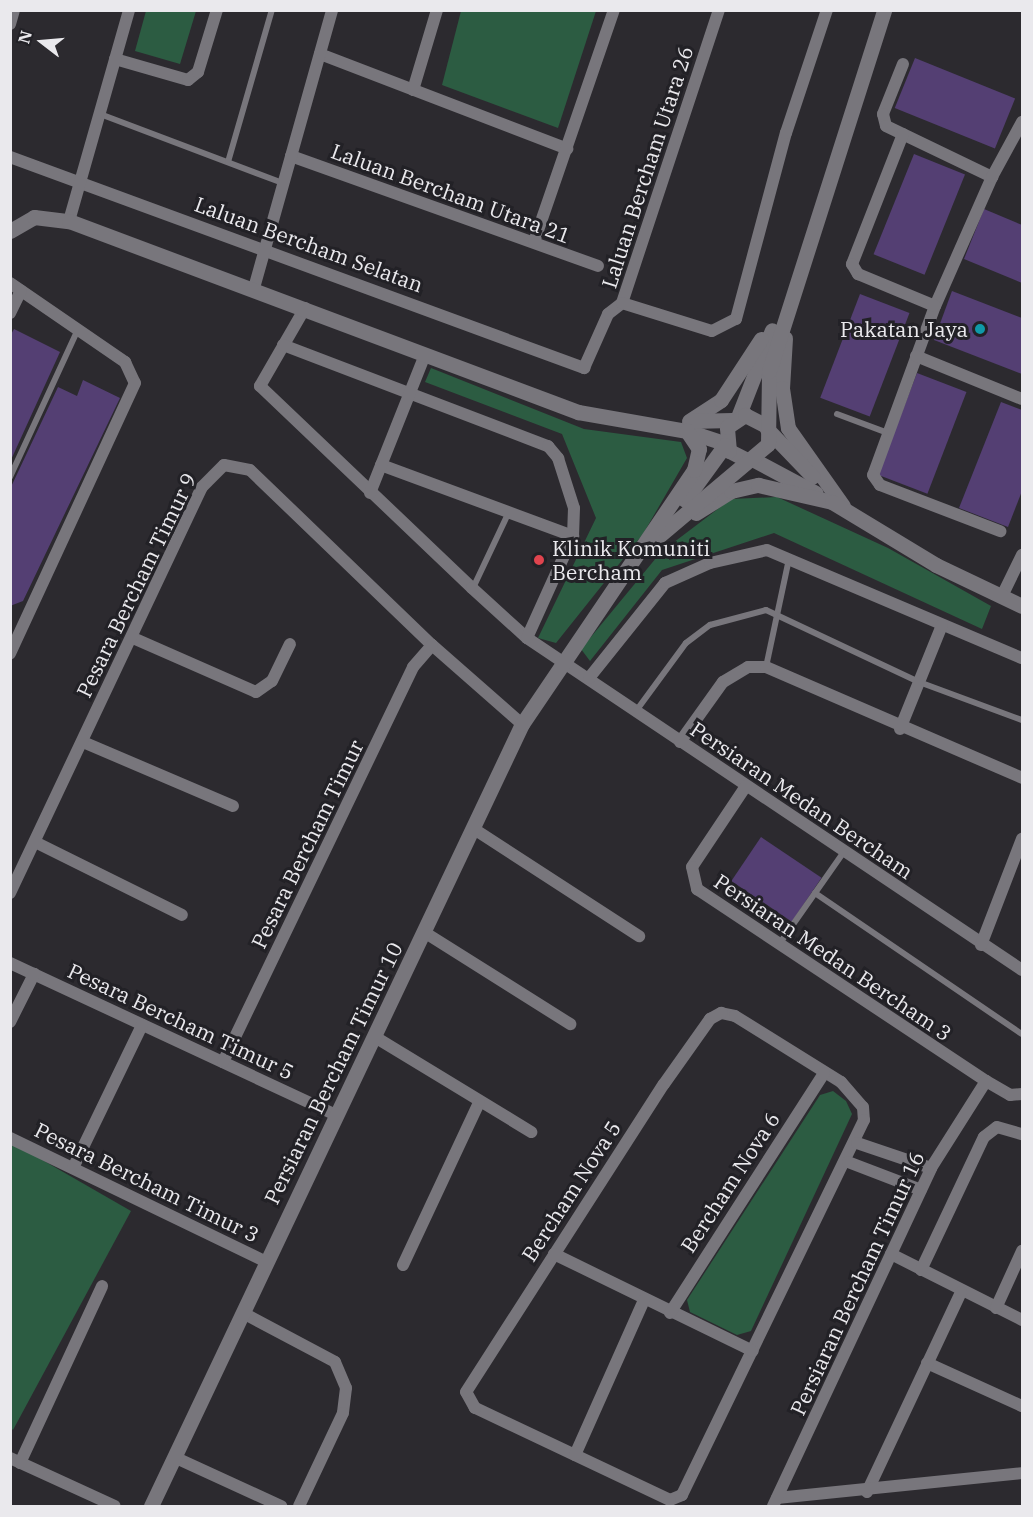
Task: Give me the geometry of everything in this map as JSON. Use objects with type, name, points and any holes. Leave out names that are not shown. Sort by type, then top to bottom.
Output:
[{"type":"street","points":[[10,24],[14,10]]},
{"type":"street","points":[[69,221],[129,10]]},
{"type":"street","points":[[115,60],[188,80],[198,72],[217,10]]},
{"type":"street","points":[[254,288],[332,10]]},
{"type":"street","points":[[413,90],[437,10]]},
{"type":"street","points":[[534,242],[614,10]]},
{"type":"street","name":"Laluan Bercham Utara 26","points":[[591,362],[608,314],[622,303],[719,10]]},
{"type":"street","points":[[622,303],[712,331],[736,319],[786,133],[827,10]]},
{"type":"street","points":[[668,523],[725,444],[775,320],[876,10]]},
{"type":"street","points":[[668,523],[764,451],[766,387],[788,303],[884,10]]},
{"type":"street","points":[[320,54],[567,149]]},
{"type":"street","points":[[903,64],[883,118],[903,134],[993,177]]},
{"type":"street","points":[[1000,531],[876,482],[874,471],[935,306],[993,177],[1023,122]]},
{"type":"street","points":[[903,134],[852,264],[858,274],[935,306]]},
{"type":"street","name":"Laluan Bercham Utara 21","points":[[291,156],[598,266]]},
{"type":"street","name":"Laluan Bercham Selatan","points":[[10,157],[265,248],[580,368],[591,362]]},
{"type":"street","points":[[10,231],[34,217],[69,221],[254,288],[579,412],[688,426],[753,416],[837,501]]},
{"type":"street","points":[[10,283],[130,368],[135,392],[16,628],[10,653]]},
{"type":"street","points":[[10,313],[21,290]]},
{"type":"street","points":[[788,303],[785,416],[800,448],[837,501]]},
{"type":"street","points":[[306,308],[283,345],[409,395],[548,446],[565,473],[574,508],[573,536],[527,638]]},
{"type":"street","points":[[688,426],[721,400],[775,320]]},
{"type":"street","name":"Persiaran Medan Bercham","points":[[283,345],[260,386],[370,494],[527,638],[845,850],[981,945],[1023,970]]},
{"type":"street","points":[[370,494],[425,355]]},
{"type":"street","points":[[916,356],[1023,399]]},
{"type":"street","points":[[688,426],[725,444],[734,456],[749,460],[837,501],[936,565],[1023,606]]},
{"type":"street","points":[[668,523],[698,462],[699,449],[688,426]]},
{"type":"street","name":"Pesara Bercham Timur 9","points":[[10,893],[208,477],[231,464],[258,477],[432,645],[522,724]]},
{"type":"street","points":[[381,465],[573,536]]},
{"type":"street","points":[[668,523],[744,487],[772,486],[837,501]]},
{"type":"street","name":"Persiaran Bercham Timur 10","points":[[151,1506],[522,724],[560,661],[668,523]]},
{"type":"street","points":[[589,678],[665,583],[743,554],[767,550],[789,556],[942,625],[1023,658]]},
{"type":"street","points":[[1002,596],[1023,555]]},
{"type":"street","points":[[900,729],[942,625]]},
{"type":"street","points":[[133,638],[256,692],[272,681],[290,644]]},
{"type":"street","name":"Pesara Bercham Timur","points":[[223,1062],[413,667],[432,645]]},
{"type":"street","points":[[680,742],[723,682],[748,667],[766,667],[900,729],[1023,778]]},
{"type":"street","points":[[83,742],[233,806]]},
{"type":"street","name":"Persiaran Medan Bercham 3","points":[[746,786],[693,867],[692,883],[986,1082],[1010,1095],[1023,1094]]},
{"type":"street","points":[[474,829],[639,936]]},
{"type":"street","points":[[981,945],[1023,839]]},
{"type":"street","points":[[35,842],[182,915]]},
{"type":"street","points":[[424,932],[570,1024]]},
{"type":"street","name":"Pesara Bercham Timur 5","points":[[10,963],[336,1115]]},
{"type":"street","points":[[10,1022],[34,974]]},
{"type":"street","name":"Bercham Nova 5","points":[[575,1455],[467,1399],[469,1384],[664,1084],[710,1019],[721,1013],[735,1016],[824,1073]]},
{"type":"street","points":[[73,1168],[142,1025]]},
{"type":"street","points":[[375,1037],[479,1103],[531,1132]]},
{"type":"street","points":[[644,1300],[575,1455],[664,1498],[676,1499],[857,1143],[863,1107],[842,1082],[824,1073]]},
{"type":"street","name":"Bercham Nova 6","points":[[670,1312],[824,1073]]},
{"type":"street","name":"Persiaran Bercham Timur 16","points":[[775,1502],[931,1168],[986,1082]]},
{"type":"street","points":[[403,1264],[479,1103]]},
{"type":"street","points":[[921,1270],[984,1137],[998,1127],[1023,1134]]},
{"type":"street","name":"Pesara Bercham Timur 3","points":[[10,1138],[267,1262]]},
{"type":"street","points":[[857,1143],[931,1168]]},
{"type":"street","points":[[848,1162],[921,1190]]},
{"type":"street","points":[[996,1308],[1023,1251]]},
{"type":"street","points":[[554,1254],[644,1300],[753,1351]]},
{"type":"street","points":[[891,1254],[961,1292],[1023,1320]]},
{"type":"street","points":[[102,1286],[15,1460],[115,1506]]},
{"type":"street","points":[[867,1492],[961,1292]]},
{"type":"street","points":[[243,1313],[336,1362],[346,1388],[343,1413],[299,1506]]},
{"type":"street","points":[[927,1363],[1023,1406]]},
{"type":"street","points":[[174,1456],[281,1506]]},
{"type":"street","points":[[775,1502],[1023,1473]]},
{"type":"lane","points":[[228,162],[272,10]]},
{"type":"lane","points":[[100,114],[283,183]]},
{"type":"lane","points":[[10,477],[78,329]]},
{"type":"lane","points":[[837,414],[888,433]]},
{"type":"lane","points":[[472,588],[509,512]]},
{"type":"lane","points":[[766,667],[789,556]]},
{"type":"lane","points":[[635,712],[686,643],[710,625],[754,610],[777,613],[919,682],[1023,720]]},
{"type":"lane","points":[[780,943],[845,850]]},
{"type":"lane","points":[[815,894],[1023,1034]]},
{"type":"green space","points":[[146,11],[196,11],[180,64],[135,51]]},
{"type":"green space","points":[[461,11],[596,11],[558,128],[442,85]]},
{"type":"green space","points":[[431,368],[584,429],[681,442],[687,458],[643,534],[556,643],[538,638],[596,518],[562,434],[425,382]]},
{"type":"green space","points":[[777,497],[888,548],[991,606],[982,629],[774,533],[662,570],[590,661],[581,649],[661,552],[731,499]]},
{"type":"green space","points":[[833,1091],[846,1101],[852,1114],[751,1331],[737,1335],[690,1312],[687,1300],[820,1095]]},
{"type":"green space","points":[[11,1142],[131,1211],[13,1430],[11,1428]]},
{"type":"building","points":[[915,58],[1015,98],[995,149],[895,108]]},
{"type":"building","points":[[914,154],[965,175],[925,275],[874,254]]},
{"type":"building","points":[[984,209],[1022,225],[1022,283],[964,259]]},
{"type":"building","name":"Pakatan Jaya","points":[[952,291],[1022,318],[1022,374],[934,340]]},
{"type":"building","points":[[860,294],[909,313],[870,417],[820,398]]},
{"type":"building","points":[[14,329],[60,352],[10,462],[10,336]]},
{"type":"building","points":[[917,373],[966,392],[927,494],[878,475]]},
{"type":"building","points":[[83,380],[120,398],[23,601],[10,606],[10,489],[58,387],[77,396]]},
{"type":"building","points":[[1001,402],[1022,410],[1022,491],[1008,527],[959,508]]},
{"type":"building","points":[[761,837],[822,878],[792,922],[731,881]]},
{"type":"place","name":"Pakatan Jaya","points":[[980,329]]},
{"type":"place","name":"Klinik Komuniti Bercham","points":[[539,560]]}]
